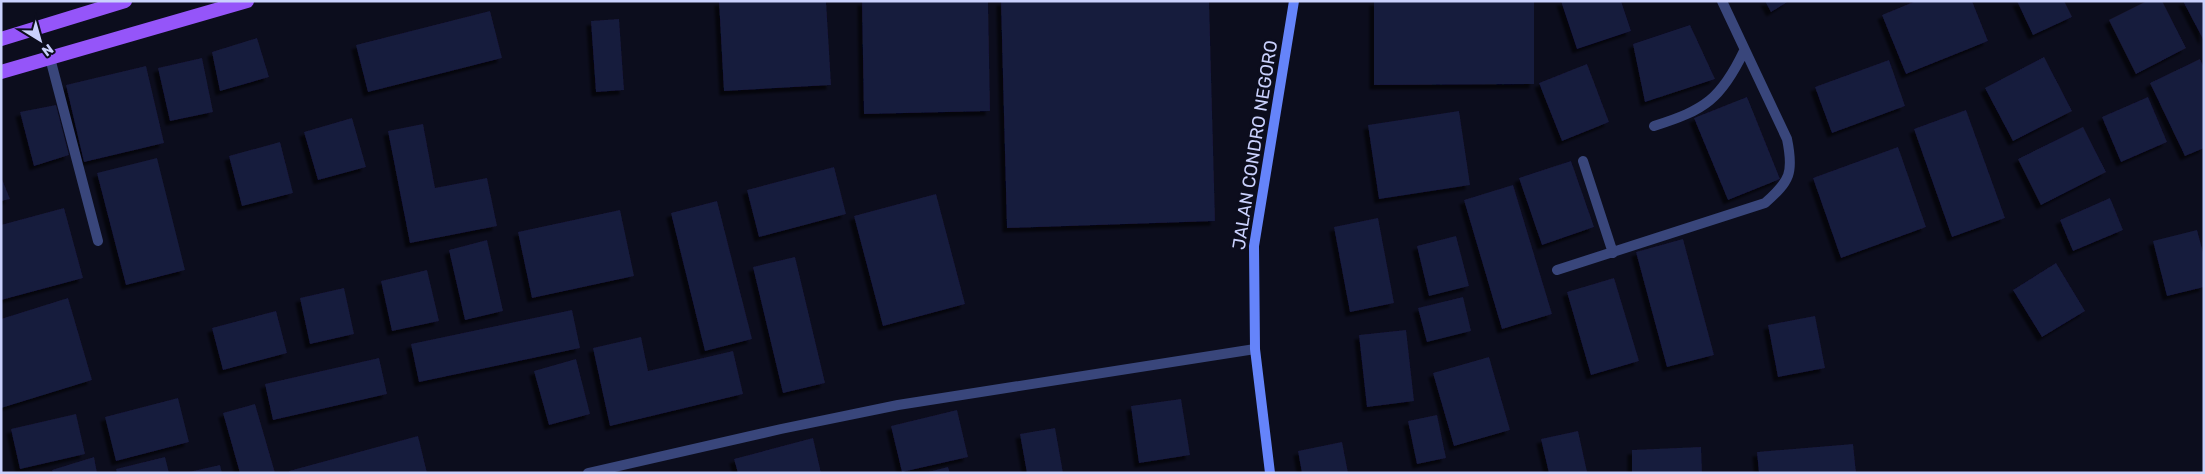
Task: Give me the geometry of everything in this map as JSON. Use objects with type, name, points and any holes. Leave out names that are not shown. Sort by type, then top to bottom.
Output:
[{"type":"main road","points":[[1,39],[125,1]]},
{"type":"main road","points":[[1,72],[247,1]]},
{"type":"main road","name":"JALAN CONDRO NEGORO","points":[[1270,473],[1255,350],[1254,246],[1294,1]]},
{"type":"street","points":[[1557,270],[1765,203],[1783,188],[1789,175],[1790,155],[1787,140],[1722,1]]},
{"type":"street","points":[[1654,126],[1695,110],[1713,99],[1727,83],[1744,51]]},
{"type":"street","points":[[50,58],[98,241]]},
{"type":"street","points":[[1583,161],[1613,253]]},
{"type":"street","points":[[588,473],[772,431],[898,405],[1255,350]]},
{"type":"building","points":[[719,1],[826,1],[831,85],[724,91]]},
{"type":"building","points":[[862,1],[988,1],[990,111],[864,114]]},
{"type":"building","points":[[1001,1],[1209,1],[1215,221],[1007,228]]},
{"type":"building","points":[[1374,1],[1534,1],[1534,84],[1374,85]]},
{"type":"building","points":[[1561,1],[1621,1],[1631,31],[1577,49]]},
{"type":"building","points":[[1765,1],[1789,1],[1771,12]]},
{"type":"building","points":[[1916,1],[1972,1],[1988,41],[1906,74],[1882,15]]},
{"type":"building","points":[[2017,1],[2064,1],[2072,17],[2033,35]]},
{"type":"building","points":[[2147,1],[2162,1],[2186,48],[2136,74],[2109,20]]},
{"type":"building","points":[[2183,1],[2204,1],[2204,41]]},
{"type":"building","points":[[490,11],[502,58],[368,92],[356,45]]},
{"type":"building","points":[[619,19],[624,90],[596,92],[591,21]]},
{"type":"building","points":[[1690,25],[1715,79],[1645,102],[1633,44]]},
{"type":"building","points":[[257,38],[269,77],[220,91],[212,52]]},
{"type":"building","points":[[2044,57],[2072,111],[2013,141],[1985,88]]},
{"type":"building","points":[[202,58],[213,112],[170,121],[158,68]]},
{"type":"building","points":[[2200,59],[2204,68],[2204,148],[2185,156],[2150,83]]},
{"type":"building","points":[[1889,60],[1905,106],[1832,133],[1815,87]]},
{"type":"building","points":[[1587,64],[1609,122],[1562,141],[1539,83]]},
{"type":"building","points":[[146,66],[164,143],[84,162],[66,85]]},
{"type":"building","points":[[1747,97],[1780,179],[1728,200],[1694,118]]},
{"type":"building","points":[[2148,97],[2167,142],[2121,162],[2102,117]]},
{"type":"building","points":[[56,105],[69,155],[34,166],[20,112]]},
{"type":"building","points":[[1966,110],[2005,218],[1952,237],[1914,129]]},
{"type":"building","points":[[1459,111],[1470,185],[1379,199],[1368,125]]},
{"type":"building","points":[[352,118],[366,167],[318,180],[304,132]]},
{"type":"building","points":[[423,124],[435,188],[487,178],[497,226],[410,243],[388,131]]},
{"type":"building","points":[[2083,127],[2106,172],[2041,205],[2018,159]]},
{"type":"building","points":[[280,142],[293,193],[242,206],[229,156]]},
{"type":"building","points":[[1898,147],[1926,227],[1841,258],[1813,178]]},
{"type":"building","points":[[157,158],[185,270],[126,285],[97,173]]},
{"type":"building","points":[[1571,161],[1594,227],[1542,245],[1519,178]]},
{"type":"building","points":[[834,167],[846,214],[759,237],[747,190]]},
{"type":"building","points":[[1,177],[10,199],[1,201]]},
{"type":"building","points":[[1513,185],[1552,314],[1502,329],[1464,200]]},
{"type":"building","points":[[936,194],[965,304],[883,326],[854,216]]},
{"type":"building","points":[[2110,198],[2123,230],[2073,251],[2060,220]]},
{"type":"building","points":[[717,201],[752,339],[705,351],[671,213]]},
{"type":"building","points":[[64,208],[83,278],[1,300],[1,225]]},
{"type":"building","points":[[620,210],[634,276],[532,298],[518,232]]},
{"type":"building","points":[[1378,218],[1394,303],[1350,312],[1334,227]]},
{"type":"building","points":[[2197,230],[2204,256],[2204,287],[2167,296],[2153,241]]},
{"type":"building","points":[[1456,236],[1469,286],[1429,296],[1417,246]]},
{"type":"building","points":[[1683,239],[1714,355],[1667,367],[1636,252]]},
{"type":"building","points":[[487,240],[503,311],[465,320],[449,250]]},
{"type":"building","points":[[795,257],[825,383],[783,393],[753,267]]},
{"type":"building","points":[[2056,263],[2085,311],[2042,337],[2013,290]]},
{"type":"building","points":[[427,270],[439,321],[392,331],[381,281]]},
{"type":"building","points":[[1614,278],[1639,361],[1591,375],[1567,292]]},
{"type":"building","points":[[344,288],[354,334],[310,344],[300,298]]},
{"type":"building","points":[[1463,297],[1471,331],[1427,342],[1418,308]]},
{"type":"building","points":[[68,298],[92,380],[1,408],[1,319]]},
{"type":"building","points":[[572,310],[580,348],[419,382],[411,344]]},
{"type":"building","points":[[276,311],[287,353],[223,370],[212,328]]},
{"type":"building","points":[[1815,316],[1825,368],[1778,377],[1768,325]]},
{"type":"building","points":[[1406,330],[1414,401],[1367,407],[1359,335]]},
{"type":"building","points":[[641,337],[648,371],[733,351],[743,394],[610,426],[593,348]]},
{"type":"building","points":[[1489,357],[1510,430],[1454,446],[1433,373]]},
{"type":"building","points":[[379,358],[387,394],[273,420],[265,384]]},
{"type":"building","points":[[576,359],[590,414],[549,425],[534,371]]},
{"type":"building","points":[[178,398],[189,442],[116,461],[105,417]]},
{"type":"building","points":[[1181,399],[1190,455],[1139,463],[1131,406]]},
{"type":"building","points":[[255,404],[275,473],[240,473],[223,413]]},
{"type":"building","points":[[957,410],[968,457],[902,472],[891,426]]},
{"type":"building","points":[[76,414],[85,454],[20,469],[11,429]]},
{"type":"building","points":[[1437,415],[1446,458],[1417,464],[1408,421]]},
{"type":"building","points":[[1055,428],[1063,473],[1027,473],[1020,434]]},
{"type":"building","points":[[1578,431],[1587,472],[1549,473],[1541,439]]},
{"type":"building","points":[[418,436],[427,473],[289,473],[289,471]]},
{"type":"building","points":[[813,438],[821,473],[738,473],[734,459]]},
{"type":"building","points":[[1342,442],[1348,473],[1302,473],[1298,451]]},
{"type":"building","points":[[1853,444],[1856,473],[1759,473],[1757,452]]},
{"type":"building","points":[[1701,447],[1702,473],[1632,473],[1632,450]]},
{"type":"building","points":[[94,457],[97,473],[53,473],[52,470]]},
{"type":"building","points":[[165,457],[169,473],[117,473],[116,469]]},
{"type":"building","points":[[220,465],[222,473],[189,473],[189,472]]},
{"type":"building","points":[[948,467],[950,473],[928,473],[928,472]]}]
